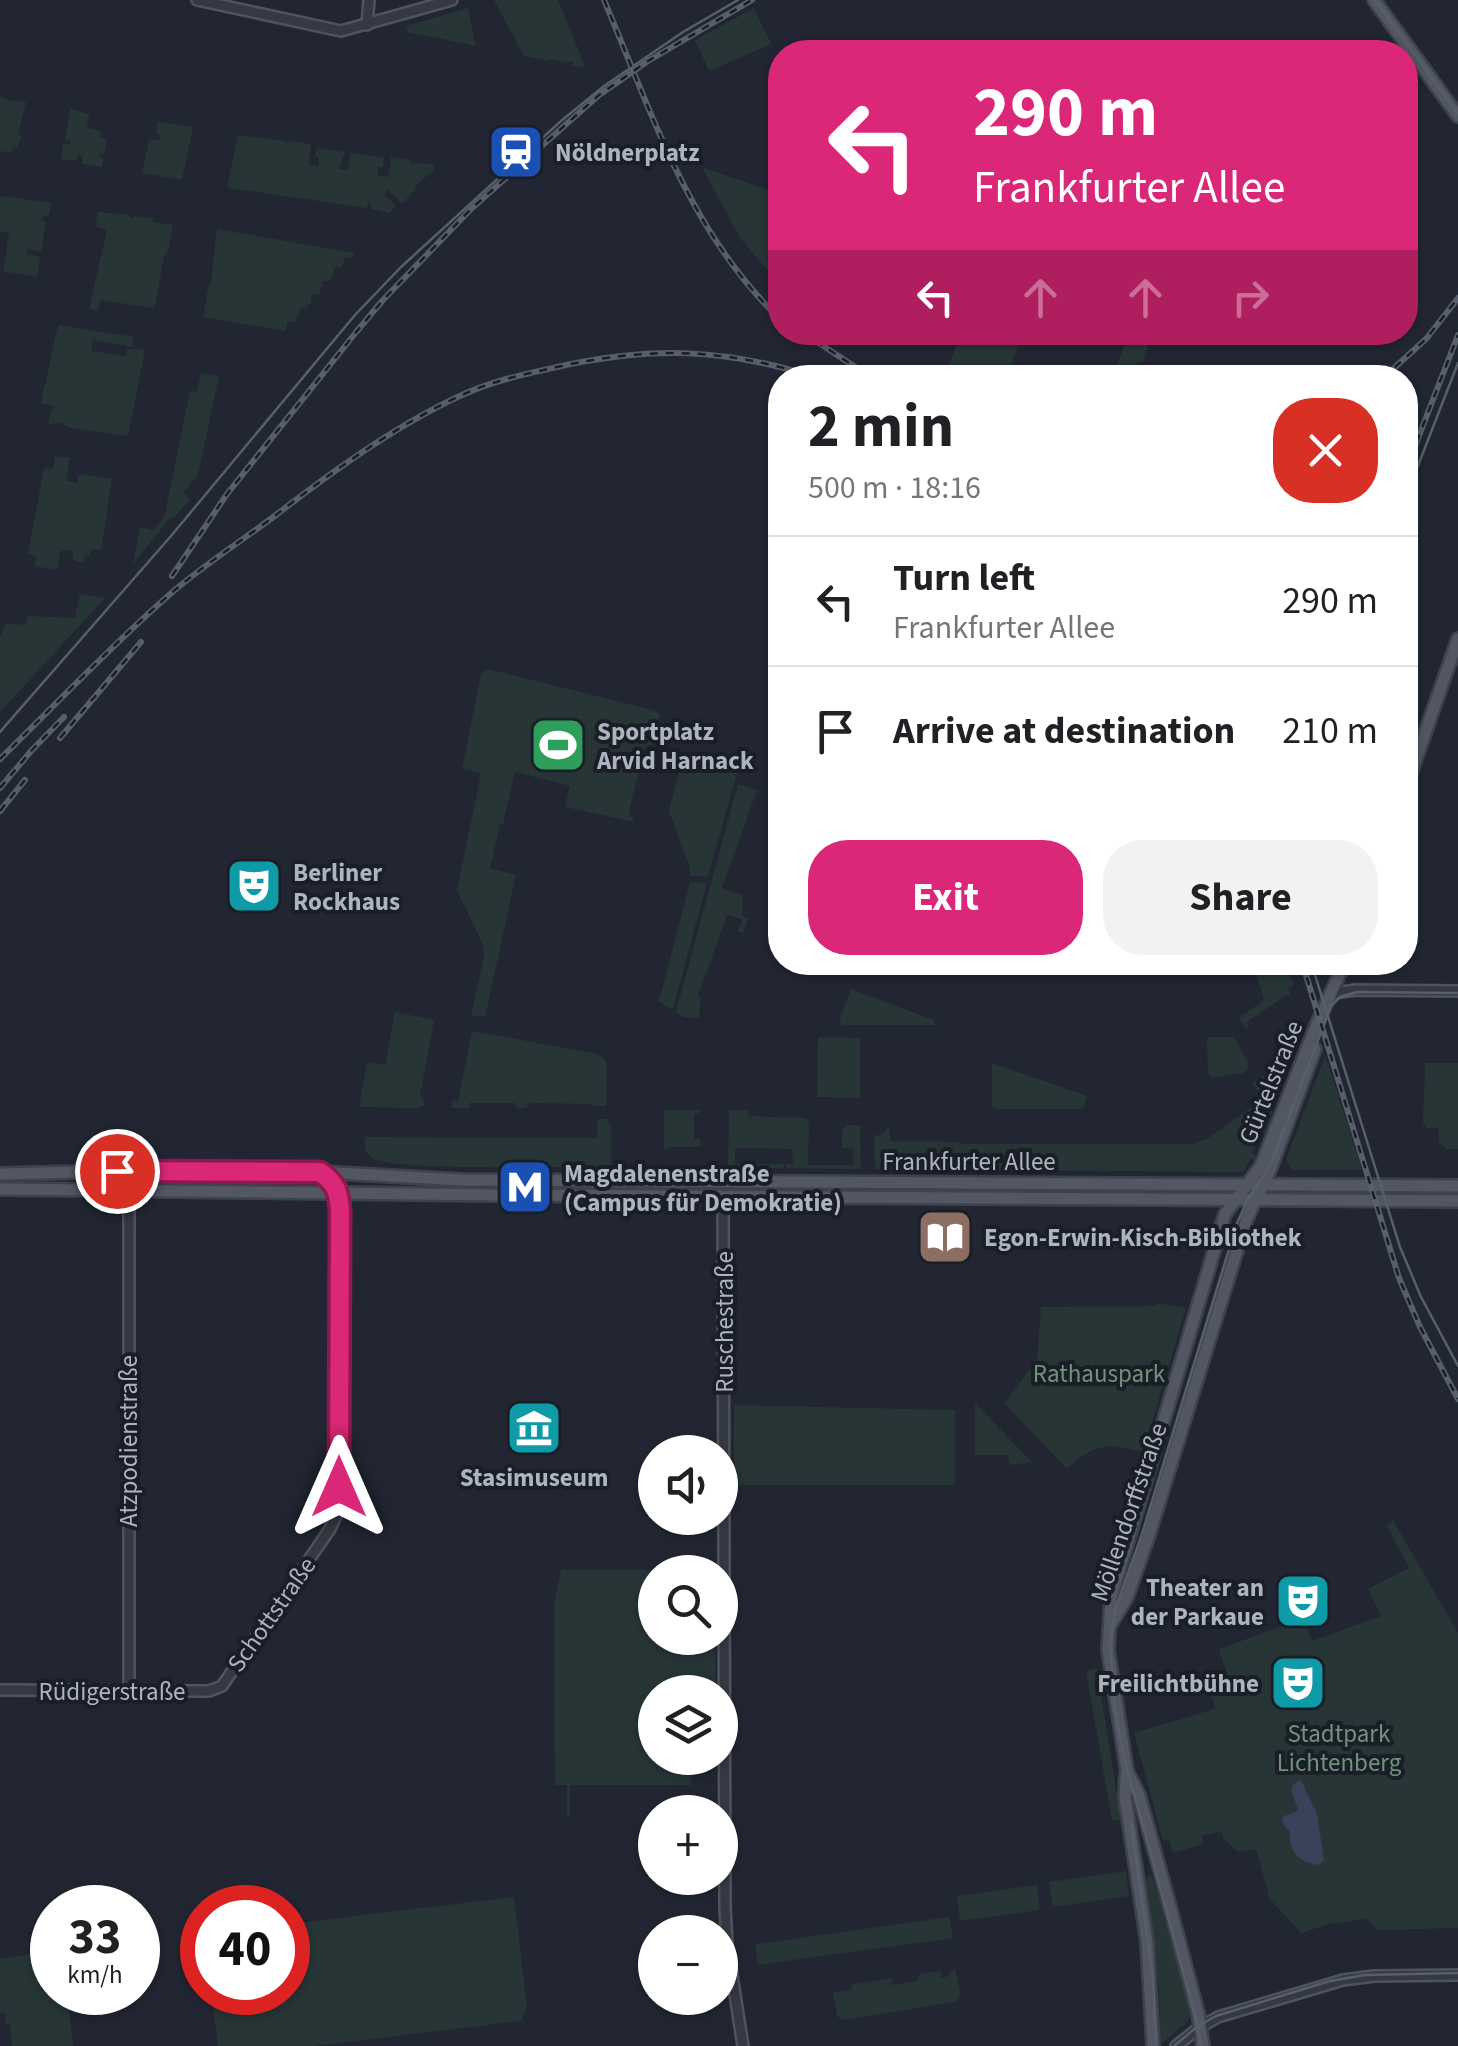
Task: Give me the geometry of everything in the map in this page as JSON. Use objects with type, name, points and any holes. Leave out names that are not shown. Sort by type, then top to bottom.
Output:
[{"type":"main road","points":[[1374,0],[1403,40]]},
{"type":"main road","points":[[1418,61],[1458,116]]},
{"type":"main road","points":[[1418,753],[1458,639]]},
{"type":"main road","name":"Gürtelstraße","points":[[1246,1186],[1261,1166],[1340,975]]},
{"type":"main road","name":"Gürtelstraße","points":[[1262,1185],[1332,1007],[1333,992]]},
{"type":"main road","points":[[109,1190],[123,1180],[159,1179],[182,1172]]},
{"type":"main road","points":[[128,1190],[136,1184],[168,1184],[182,1172]]},
{"type":"main road","points":[[182,1172],[192,1191]]},
{"type":"main road","name":"Frankfurter Allee","points":[[0,1174],[320,1172],[445,1180],[1458,1186]]},
{"type":"main road","name":"Möllendorffstraße","points":[[1111,1624],[1126,1597],[1150,1534],[1216,1317],[1262,1185]]},
{"type":"main road","name":"Möllendorffstraße","points":[[1152,2046],[1148,1954],[1125,1797],[1127,1771],[1108,1650],[1111,1598],[1224,1218],[1246,1186]]},
{"type":"main road","name":"Frankfurter Allee","points":[[0,1189],[1458,1200]]},
{"type":"main road","name":"Möllendorffstraße","points":[[1127,1771],[1139,1795],[1185,1960],[1203,2046]]},
{"type":"street","points":[[197,0],[341,32],[452,0]]},
{"type":"street","points":[[366,25],[370,0]]},
{"type":"street","points":[[1333,992],[1458,991]]},
{"type":"street","points":[[320,1172],[333,1181],[339,1192]]},
{"type":"street","name":"Ruschestraße","points":[[723,1182],[725,1907],[742,2046]]},
{"type":"street","name":"Atzpodienstraße","points":[[128,1190],[129,1690]]},
{"type":"street","name":"Schottstraße","points":[[222,1686],[336,1516],[339,1192]]},
{"type":"street","name":"Rüdigerstraße","points":[[0,1690],[209,1691],[222,1686]]},
{"type":"street","points":[[1176,2046],[1200,2027],[1226,2014],[1340,1980],[1458,1974]]},
{"type":"green space","points":[[494,0],[558,0],[585,66],[524,56]]},
{"type":"green space","points":[[468,8],[476,46],[408,32],[406,26]]},
{"type":"green space","points":[[754,8],[769,40],[768,45],[709,71],[695,40]]},
{"type":"green space","points":[[0,96],[26,102],[18,147],[13,147],[12,153],[0,151]]},
{"type":"green space","points":[[70,109],[89,114],[87,128],[101,131],[100,138],[107,139],[104,154],[99,157],[103,158],[102,167],[82,164],[82,155],[78,155],[77,161],[61,159],[63,144],[71,144],[66,140]]},
{"type":"green space","points":[[157,122],[193,127],[182,180],[142,173],[149,140],[159,140]]},
{"type":"green space","points":[[238,135],[311,144],[309,165],[318,166],[317,148],[345,152],[339,169],[348,170],[351,153],[384,158],[378,176],[388,177],[391,157],[411,160],[411,166],[433,164],[434,170],[402,204],[389,190],[384,194],[396,206],[389,213],[371,209],[368,203],[367,208],[230,188],[227,186]]},
{"type":"green space","points":[[702,167],[768,190],[768,271],[740,238]]},
{"type":"green space","points":[[0,196],[52,203],[49,215],[42,220],[46,222],[41,252],[27,249],[27,254],[40,257],[37,277],[3,271],[9,233],[0,231]]},
{"type":"green space","points":[[98,212],[153,218],[153,222],[173,225],[152,308],[100,300],[98,311],[89,309],[107,230],[95,226]]},
{"type":"green space","points":[[217,229],[354,253],[353,258],[345,257],[342,267],[335,267],[330,281],[323,281],[319,295],[312,294],[311,304],[307,309],[301,308],[295,322],[287,322],[286,331],[203,317]]},
{"type":"green space","points":[[58,325],[134,337],[132,347],[93,340],[91,351],[126,356],[127,349],[145,350],[128,436],[48,424],[53,406],[41,403]]},
{"type":"green space","points":[[957,345],[1019,345],[1011,365],[949,365]]},
{"type":"green space","points":[[1124,345],[1148,345],[1143,362],[1137,361],[1139,365],[1117,365]]},
{"type":"green space","points":[[201,373],[219,376],[198,475],[183,493],[190,499],[133,564],[140,527],[153,530],[164,518],[190,391],[197,392]]},
{"type":"green space","points":[[55,456],[70,458],[66,481],[77,483],[79,474],[112,479],[101,550],[92,549],[84,563],[73,560],[73,551],[61,549],[57,570],[35,566],[36,556],[28,554],[44,468],[53,469]]},
{"type":"green space","points":[[80,594],[105,598],[0,712],[0,637],[6,623],[25,625],[28,616],[75,618]]},
{"type":"green space","name":"Sportplatz Arvid Harnack","points":[[488,669],[657,711],[660,715],[652,744],[645,747],[629,811],[634,822],[565,807],[570,786],[515,772],[490,868],[516,875],[485,1017],[471,1015],[484,957],[482,942],[456,889],[481,773],[462,769],[481,674]]},
{"type":"green space","points":[[683,755],[737,773],[708,876],[690,876],[669,811]]},
{"type":"green space","points":[[738,784],[757,790],[722,888],[742,895],[743,916],[748,919],[743,933],[738,931],[742,919],[727,915],[698,996],[699,1018],[684,1017],[676,1012]]},
{"type":"green space","points":[[690,882],[707,883],[673,1008],[668,1008],[657,1000]]},
{"type":"green space","points":[[1257,975],[1290,975],[1294,985],[1288,988],[1291,996],[1247,1022],[1246,1029],[1239,1018],[1264,1000]]},
{"type":"green space","points":[[851,989],[934,1020],[935,1025],[842,1025],[839,1022]]},
{"type":"green space","points":[[395,1012],[434,1020],[420,1096],[424,1105],[359,1107],[367,1062],[385,1065]]},
{"type":"green space","points":[[472,1031],[597,1054],[607,1065],[606,1106],[530,1103],[526,1108],[516,1108],[515,1103],[469,1103],[469,1108],[452,1108],[452,1100],[458,1101]]},
{"type":"green space","points":[[818,1037],[860,1038],[860,1098],[817,1097]]},
{"type":"green space","points":[[1209,1037],[1234,1037],[1248,1069],[1242,1074],[1213,1078],[1208,1074]]},
{"type":"green space","points":[[1324,1059],[1362,1170],[1292,1170],[1286,1159]]},
{"type":"green space","points":[[992,1063],[1087,1096],[1084,1107],[997,1109],[992,1106]]},
{"type":"green space","points":[[1425,1063],[1458,1063],[1458,1149],[1447,1149],[1439,1143],[1438,1128],[1427,1128],[1423,1123]]},
{"type":"green space","points":[[1261,1076],[1270,1078],[1272,1115],[1252,1153],[1255,1160],[1250,1159],[1244,1172],[875,1169],[874,1136],[883,1134],[889,1125],[890,1141],[1193,1144],[1207,1139],[1263,1099],[1252,1083]]},
{"type":"green space","points":[[664,1110],[699,1110],[694,1114],[694,1139],[700,1139],[700,1147],[664,1149]]},
{"type":"green space","points":[[729,1110],[748,1110],[749,1116],[806,1118],[808,1165],[853,1165],[853,1149],[842,1148],[842,1130],[847,1125],[860,1125],[861,1169],[786,1168],[786,1164],[793,1164],[792,1149],[735,1148],[735,1164],[784,1164],[783,1168],[728,1168]]},
{"type":"green space","points":[[598,1119],[607,1119],[611,1124],[611,1167],[413,1165],[372,1158],[365,1146],[365,1137],[597,1138]]},
{"type":"green space","name":"Rathauspark","points":[[1156,1303],[1186,1308],[1143,1452],[1102,1447],[1067,1469],[1004,1403],[1037,1359],[1041,1307]]},
{"type":"green space","points":[[975,1403],[1032,1462],[1010,1465],[1008,1455],[975,1455]]},
{"type":"green space","points":[[734,1405],[955,1410],[955,1485],[738,1485],[738,1435],[734,1435]]},
{"type":"green space","name":"Stadtpark Lichtenberg","points":[[1393,1520],[1458,1633],[1458,1928],[1377,1930],[1367,1919],[1301,1933],[1267,1896],[1256,1849],[1238,1852],[1223,1838],[1222,1831],[1202,1836],[1204,1844],[1173,1853],[1169,1840],[1163,1841],[1134,1733],[1215,1709],[1211,1695],[1232,1688],[1219,1649],[1299,1620],[1305,1623],[1312,1641],[1381,1616],[1368,1589],[1409,1568],[1387,1526]]},
{"type":"green space","points":[[561,1570],[638,1570],[638,1655],[715,1655],[716,1675],[638,1675],[638,1775],[691,1775],[691,1785],[570,1785],[567,1817],[567,1785],[555,1785],[554,1603]]},
{"type":"green space","points":[[1097,1668],[1121,1820],[1112,1821],[1086,1671]]},
{"type":"green space","points":[[1126,1871],[1129,1896],[1053,1907],[1049,1882]]},
{"type":"green space","points":[[1151,1875],[1191,2015],[1162,2043],[1144,1878]]},
{"type":"green space","points":[[1037,1885],[1040,1910],[960,1921],[957,1896]]},
{"type":"green space","points":[[514,1897],[527,2007],[521,2021],[315,2046],[218,2046],[214,2015],[310,2015],[310,1921]]},
{"type":"green space","points":[[949,1917],[953,1938],[757,1965],[756,1944]]},
{"type":"green space","points":[[30,1954],[30,2015],[69,2015],[73,2046],[12,2046],[10,2025],[6,2024],[5,2013],[0,2013],[0,1959]]},
{"type":"green space","points":[[955,1969],[961,1996],[955,2002],[843,2020],[837,2016],[833,1993],[850,1990],[853,1984],[893,1978],[891,1985],[917,1981],[920,1974],[941,1971],[940,1978]]},
{"type":"water","points":[[1301,1780],[1317,1814],[1324,1860],[1319,1865],[1305,1862],[1296,1854],[1290,1831],[1282,1820],[1298,1809],[1291,1790]]},
{"type":"tram line","points":[[0,732],[171,536],[355,315],[401,267],[604,86],[738,0]]},
{"type":"tram line","points":[[1375,0],[1404,40]]},
{"type":"tram line","points":[[1418,59],[1458,114]]},
{"type":"tram line","points":[[1418,466],[1458,363]]},
{"type":"tram line","points":[[1315,975],[1400,1247],[1421,1297],[1458,1366]]},
{"type":"tram line","points":[[1201,2046],[1123,1754],[1114,1702],[1110,1640],[1116,1607],[1237,1223],[1271,1164],[1331,1006],[1340,997],[1357,992],[1458,993]]},
{"type":"tram line","points":[[1131,1823],[1153,1977],[1156,2046]]},
{"type":"tram line","points":[[1174,2046],[1216,2016],[1330,1981],[1365,1975],[1458,1973]]},
{"type":"railway","points":[[604,0],[657,128],[697,210],[748,285],[768,306]]},
{"type":"railway","points":[[172,576],[227,494],[357,331],[471,209],[599,95],[648,61],[752,0]]},
{"type":"railway","points":[[1397,365],[1426,339],[1458,298]]},
{"type":"railway","points":[[1418,438],[1458,335]]},
{"type":"railway","points":[[822,345],[852,365]]},
{"type":"railway","points":[[0,759],[126,635],[194,575],[364,451],[462,395],[557,367],[625,356],[688,353],[770,365]]},
{"type":"railway","points":[[60,738],[141,642]]},
{"type":"railway","points":[[0,788],[64,717]]},
{"type":"railway","points":[[0,811],[25,780]]},
{"type":"railway","points":[[1306,975],[1399,1278],[1458,1399]]},
{"type":"place","name":"Nöldnerplatz","points":[[516,152]]},
{"type":"place","name":"Sportplatz Arvid Harnack","points":[[558,745]]},
{"type":"place","name":"Berliner Rockhaus","points":[[254,886]]},
{"type":"place","name":"Magdalenenstraße (Campus für Demokratie)","points":[[525,1187]]},
{"type":"place","name":"Egon-Erwin-Kisch-Bibliothek","points":[[945,1237]]},
{"type":"place","name":"Stasimuseum","points":[[534,1428]]},
{"type":"place","name":"Theater an der Parkaue","points":[[1303,1601]]},
{"type":"place","name":"Freilichtbühne","points":[[1298,1683]]},
{"type":"route","points":[[117,1171],[320,1172],[333,1181],[339,1192],[340,1211],[339,1487]]}]
